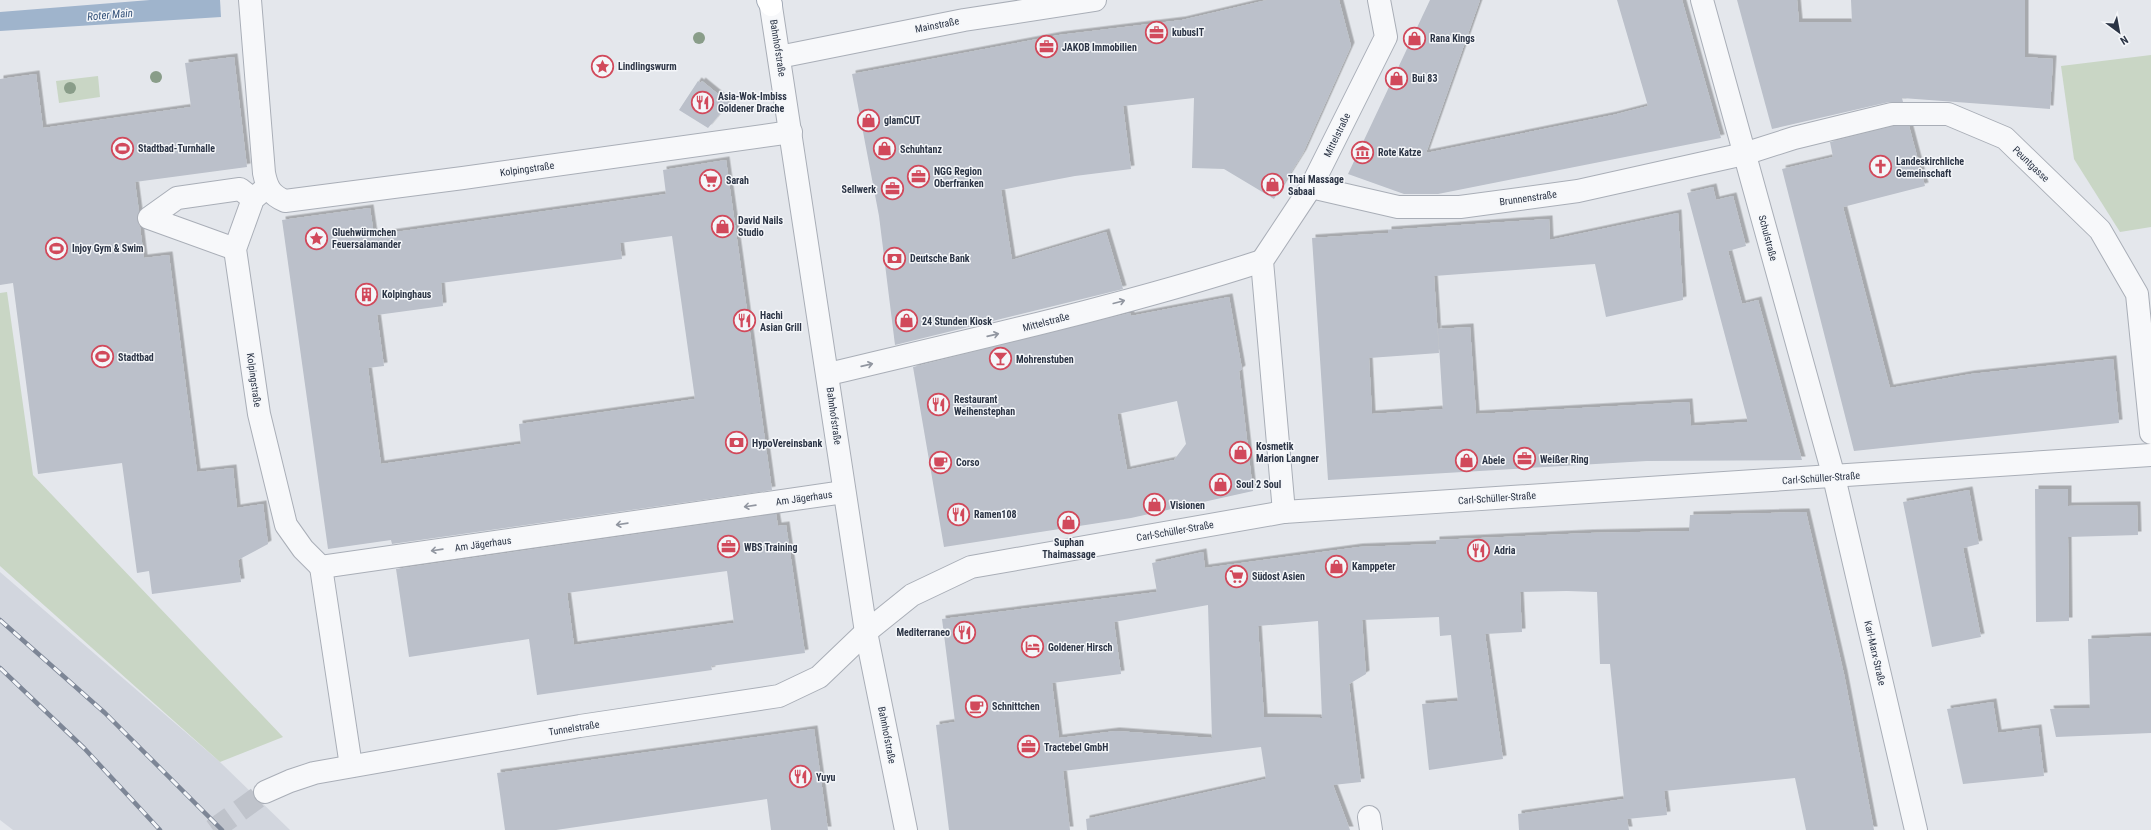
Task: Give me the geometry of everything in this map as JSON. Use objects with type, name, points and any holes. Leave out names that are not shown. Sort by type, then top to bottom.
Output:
[{"type":"street","name":"Kolpingstraße","points":[[250,0],[255,61],[260,193],[235,249],[259,414],[286,525],[303,549],[321,567]]},
{"type":"street","name":"Mainstraße","points":[[779,57],[964,20],[1096,0]]},
{"type":"street","name":"Mittelstraße","points":[[829,374],[1013,330],[1192,283],[1217,266],[1262,261],[1311,187],[1386,37],[1379,0]]},
{"type":"street","name":"Schulstraße","points":[[1702,0],[1834,477]]},
{"type":"street","name":"Bahnhofstraße","points":[[771,1],[829,374],[844,492],[866,632],[906,830]]},
{"type":"street","name":"Peuntgasse","points":[[1744,154],[1794,138],[1892,114],[1948,114],[2005,138],[2100,230],[2137,294],[2151,433]]},
{"type":"street","name":"Kolpingstraße","points":[[260,193],[274,196],[285,201],[463,178],[791,132]]},
{"type":"street","name":"Brunnenstraße","points":[[1311,187],[1398,207],[1460,207],[1578,191],[1744,154]]},
{"type":"street","points":[[235,249],[149,218],[177,198],[240,189],[260,193]]},
{"type":"street","points":[[1262,261],[1284,512]]},
{"type":"street","name":"Carl-Schüller-Straße","points":[[866,632],[912,595],[971,567],[1284,512],[2151,455]]},
{"type":"street","name":"Karl-Marx-Straße","points":[[1834,477],[1916,830]]},
{"type":"street","name":"Am Jägerhaus","points":[[321,567],[844,492]]},
{"type":"street","points":[[321,567],[351,766]]},
{"type":"street","name":"Tunnelstraße","points":[[265,792],[290,781],[314,773],[351,766],[580,726],[779,696],[819,677],[866,632]]},
{"type":"shaded area","points":[[0,572],[220,762],[290,830],[13,830],[0,820]]},
{"type":"green space","points":[[2151,55],[2151,227],[2120,232],[2074,159],[2061,66]]},
{"type":"green space","points":[[98,76],[100,97],[59,103],[56,81]]},
{"type":"green space","points":[[7,292],[33,475],[283,737],[220,762],[0,566],[0,293]]},
{"type":"water","name":"Roter Main","points":[[150,0],[220,0],[221,17],[0,31],[0,12]]},
{"type":"building","points":[[1267,0],[1339,0],[1351,46],[1303,153],[1274,199],[1224,169],[1192,168],[1194,98],[1123,106],[1131,169],[1075,176],[1001,190],[1012,260],[1106,232],[1123,289],[895,345],[879,216],[852,74],[1059,35],[1182,20]]},
{"type":"building","points":[[1430,0],[1480,0],[1426,153],[1613,115],[1648,106],[1617,0],[1682,0],[1721,138],[1438,194],[1404,194],[1348,174]]},
{"type":"building","points":[[1737,0],[1797,0],[1799,22],[1852,22],[1851,0],[2025,0],[2025,57],[2053,59],[2050,109],[1902,98],[1903,102],[1889,102],[1772,129]]},
{"type":"building","points":[[234,57],[247,167],[135,182],[139,212],[137,219],[140,227],[144,258],[169,255],[197,472],[233,468],[237,508],[263,504],[268,544],[238,560],[241,582],[152,594],[149,571],[137,573],[122,463],[38,474],[13,283],[0,285],[0,79],[36,74],[43,128],[191,107],[185,63]]},
{"type":"building","points":[[698,81],[701,83],[702,81],[729,103],[708,128],[679,110]]},
{"type":"building","points":[[1894,126],[1909,126],[1925,186],[1843,207],[1890,388],[1971,374],[2113,359],[2119,423],[1854,451],[1782,169],[1833,157],[1830,142]]},
{"type":"building","points":[[726,160],[772,490],[392,544],[391,540],[328,549],[282,220],[370,208],[374,235],[666,194],[663,170]],"holes":[[[672,236],[695,399],[519,424],[521,444],[381,464],[368,368],[384,366],[377,315],[443,306],[441,283],[622,259],[620,243]]]},
{"type":"building","points":[[1713,187],[1716,200],[1733,196],[1746,246],[1728,251],[1742,304],[1758,300],[1802,460],[1647,461],[1328,480],[1312,238],[1388,233],[1388,230],[1549,219],[1550,240],[1678,213],[1683,300],[1606,317],[1595,264],[1434,276],[1439,353],[1369,358],[1372,414],[1443,409],[1438,329],[1470,327],[1476,414],[1689,402],[1691,426],[1748,422],[1687,193]]},
{"type":"building","points":[[1229,297],[1242,369],[1239,371],[1253,491],[1131,518],[944,547],[913,367],[1130,313],[1131,316]],"holes":[[[1177,401],[1186,444],[1174,460],[1127,470],[1117,414]]]},
{"type":"building","points":[[2035,489],[2068,489],[2068,506],[2137,505],[2138,535],[2068,537],[2069,621],[2036,622]]},
{"type":"building","points":[[1969,490],[1979,544],[1963,548],[1981,637],[1932,647],[1903,502]]},
{"type":"building","points":[[1806,512],[1844,674],[1874,830],[1806,830],[1795,778],[1664,791],[1667,815],[1627,819],[1629,830],[1519,830],[1518,814],[1624,799],[1610,664],[1600,664],[1597,592],[1567,591],[1520,592],[1522,632],[1485,634],[1503,759],[1429,770],[1422,704],[1458,701],[1451,635],[1440,636],[1439,617],[1362,620],[1366,674],[1349,684],[1361,782],[1333,785],[1350,830],[1087,830],[1086,819],[1266,779],[1261,747],[1063,771],[1070,830],[949,830],[936,725],[955,722],[942,619],[1157,592],[1152,563],[1203,552],[1205,568],[1359,547],[1436,544],[1436,540],[1590,533],[1689,531],[1690,515]],"holes":[[[1208,605],[1212,738],[1116,731],[1059,738],[1052,683],[1121,674],[1114,622]],[[1318,621],[1322,718],[1264,717],[1258,626]]]},
{"type":"building","points":[[776,514],[778,526],[786,525],[805,653],[711,666],[712,670],[537,695],[529,639],[409,657],[396,569]],"holes":[[[727,571],[734,623],[574,645],[567,593]]]},
{"type":"building","points":[[2151,636],[2151,733],[2056,737],[2050,709],[2090,708],[2088,639]]},
{"type":"building","points":[[1993,702],[1998,733],[2038,728],[2044,776],[1963,784],[1947,709]]},
{"type":"building","points":[[814,729],[828,830],[771,830],[767,799],[556,830],[505,830],[497,773]]},
{"type":"tunnel","points":[[213,830],[265,792]]},
{"type":"railway","points":[[0,620],[105,713],[222,830]]},
{"type":"railway","points":[[0,668],[84,748],[160,830]]},
{"type":"place","name":"kubusIT","points":[[1156,32]]},
{"type":"place","name":"Rana Kings","points":[[1414,38]]},
{"type":"place","name":"JAKOB Immobilien","points":[[1047,47]]},
{"type":"place","name":"Lindlingswurm","points":[[602,66]]},
{"type":"place","name":"Bui 83","points":[[1396,78]]},
{"type":"place","name":"Asia-Wok-Imbiss Goldener Drache","points":[[703,102]]},
{"type":"place","name":"glamCUT","points":[[869,120]]},
{"type":"place","name":"Stadtbad-Turnhalle","points":[[122,148]]},
{"type":"place","name":"Schuhtanz","points":[[885,149]]},
{"type":"place","name":"Rote Katze","points":[[1363,152]]},
{"type":"place","name":"Landeskirchliche Gemeinschaft","points":[[1881,167]]},
{"type":"place","name":"NGG Region Oberfranken","points":[[919,177]]},
{"type":"place","name":"Sarah","points":[[710,180]]},
{"type":"place","name":"Thai Massage Sabaai","points":[[1272,185]]},
{"type":"place","name":"Sellwerk","points":[[892,189]]},
{"type":"place","name":"David Nails Studio","points":[[722,226]]},
{"type":"place","name":"Gluehwürmchen Feuersalamander","points":[[317,238]]},
{"type":"place","name":"Injoy Gym & Swim","points":[[56,248]]},
{"type":"place","name":"Deutsche Bank","points":[[895,258]]},
{"type":"place","name":"Kolpinghaus","points":[[367,294]]},
{"type":"place","name":"Hachi Asian Grill","points":[[744,321]]},
{"type":"place","name":"24 Stunden Kiosk","points":[[907,321]]},
{"type":"place","name":"Stadtbad","points":[[102,357]]},
{"type":"place","name":"Mohrenstuben","points":[[1000,359]]},
{"type":"place","name":"Restaurant Weihenstephan","points":[[938,405]]},
{"type":"place","name":"HypoVereinsbank","points":[[736,443]]},
{"type":"place","name":"Kosmetik Marion Langner","points":[[1241,452]]},
{"type":"place","name":"Weißer Ring","points":[[1524,459]]},
{"type":"place","name":"Abele","points":[[1467,460]]},
{"type":"place","name":"Corso","points":[[941,462]]},
{"type":"place","name":"Soul 2 Soul","points":[[1221,484]]},
{"type":"place","name":"Visionen","points":[[1155,505]]},
{"type":"place","name":"Ramen108","points":[[958,514]]},
{"type":"place","name":"Suphan Thaimassage","points":[[1069,522]]},
{"type":"place","name":"WBS Training","points":[[728,547]]},
{"type":"place","name":"Adria","points":[[1478,550]]},
{"type":"place","name":"Kamppeter","points":[[1336,566]]},
{"type":"place","name":"Südost Asien","points":[[1236,576]]},
{"type":"place","name":"Mediterraneo","points":[[965,632]]},
{"type":"place","name":"Goldener Hirsch","points":[[1032,647]]},
{"type":"place","name":"Schnittchen","points":[[977,706]]},
{"type":"place","name":"Tractebel GmbH","points":[[1028,747]]},
{"type":"place","name":"Yuyu","points":[[800,777]]}]
